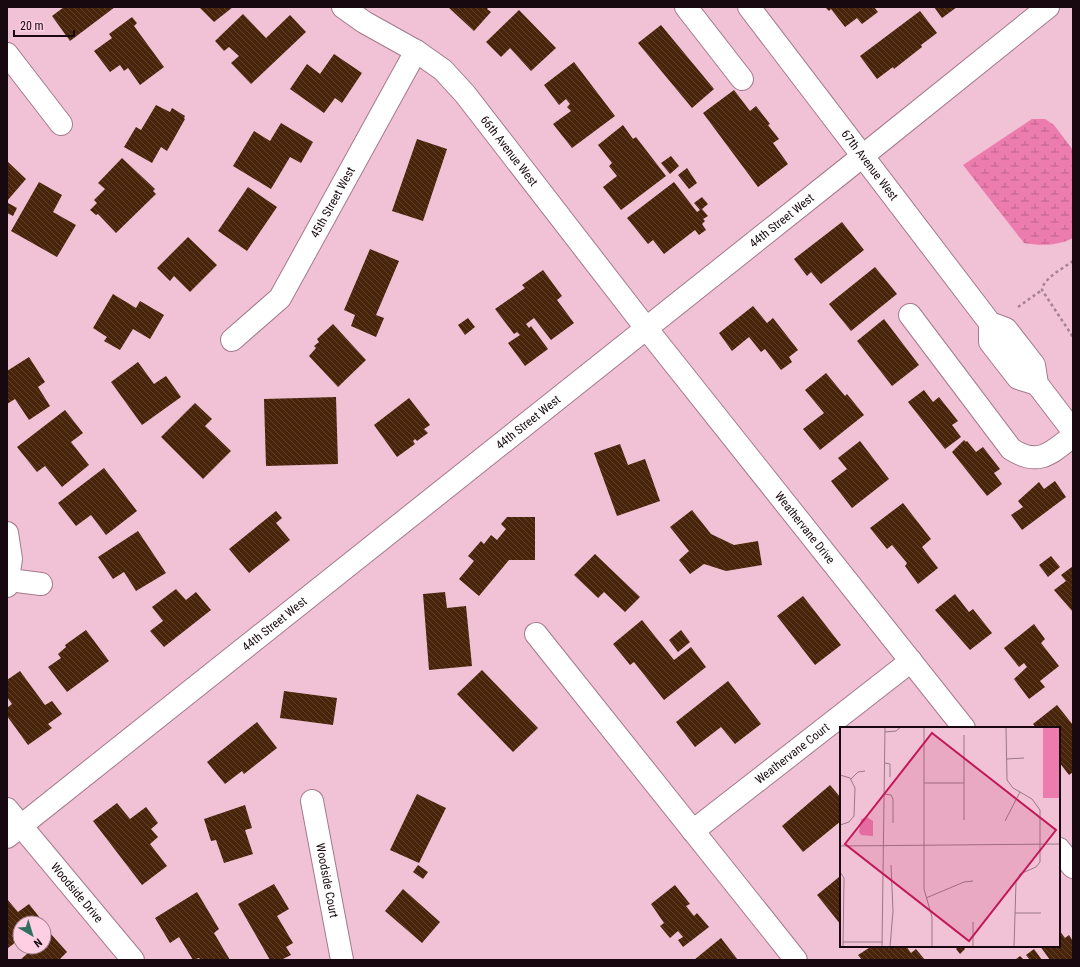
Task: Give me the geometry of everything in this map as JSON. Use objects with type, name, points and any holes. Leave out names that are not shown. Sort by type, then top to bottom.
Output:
[{"type":"street","name":"66th Avenue West","points":[[342,7],[364,22],[416,51],[442,70],[465,94],[646,328]]},
{"type":"street","points":[[686,7],[742,79]]},
{"type":"street","name":"67th Avenue West","points":[[750,7],[990,323],[1006,329],[1034,365],[1037,384],[1073,431]]},
{"type":"street","name":"44th Street West","points":[[14,831],[863,156],[1048,7]]},
{"type":"street","name":"45th Street West","points":[[232,340],[280,298],[416,51]]},
{"type":"street","points":[[7,54],[61,124]]},
{"type":"street","points":[[910,316],[1011,449],[1023,456],[1037,458],[1048,456],[1073,436]]},
{"type":"street","name":"Weathervane Drive","points":[[646,328],[963,727]]},
{"type":"street","points":[[7,533],[11,558],[8,583],[41,584]]},
{"type":"street","points":[[536,634],[796,960]]},
{"type":"street","name":"Weathervane Court","points":[[693,831],[911,660]]},
{"type":"street","name":"Woodside Court","points":[[312,800],[342,960]]},
{"type":"street","name":"Woodside Drive","points":[[7,809],[14,831],[133,960]]},
{"type":"street","points":[[1060,850],[1073,867]]},
{"type":"path","points":[[1073,262],[1042,285],[1042,290],[1073,337]]},
{"type":"path","points":[[1018,307],[1042,290]]},
{"type":"green space","points":[[1032,119],[1045,119],[1054,125],[1073,150],[1073,238],[1061,243],[1037,245],[1024,243],[963,165]]},
{"type":"building","points":[[64,7],[115,7],[70,41],[52,16]]},
{"type":"building","points":[[199,7],[233,7],[214,22]]},
{"type":"building","points":[[448,7],[489,7],[487,9],[491,12],[474,31]]},
{"type":"building","points":[[825,7],[874,7],[878,12],[862,24],[857,18],[845,27],[831,9],[829,11]]},
{"type":"building","points":[[934,7],[957,7],[942,18]]},
{"type":"building","points":[[519,10],[556,48],[531,71],[510,48],[501,57],[486,42]]},
{"type":"building","points":[[920,11],[937,33],[894,69],[893,67],[877,79],[860,56]]},
{"type":"building","points":[[243,14],[266,38],[290,15],[306,32],[251,84],[231,63],[239,56],[229,47],[224,51],[215,41]]},
{"type":"building","points":[[132,17],[137,23],[134,26],[164,67],[140,85],[128,68],[124,71],[120,65],[110,72],[94,51],[112,38],[109,34]]},
{"type":"building","points":[[661,25],[714,89],[692,108],[638,43]]},
{"type":"building","points":[[334,54],[362,73],[342,103],[335,98],[324,113],[290,89],[307,64],[320,74]]},
{"type":"building","points":[[574,62],[615,116],[572,148],[553,124],[571,111],[567,107],[570,104],[566,99],[559,105],[544,85]]},
{"type":"building","points":[[734,90],[750,111],[756,106],[770,124],[768,125],[779,139],[773,143],[788,164],[758,187],[703,113]]},
{"type":"building","points":[[156,105],[170,112],[172,108],[185,116],[185,119],[167,151],[161,147],[152,163],[124,147],[136,127],[141,130]]},
{"type":"building","points":[[281,123],[313,142],[301,163],[290,157],[271,189],[233,166],[254,131],[270,141]]},
{"type":"building","points":[[623,125],[633,139],[636,137],[666,176],[621,210],[603,187],[617,176],[609,166],[612,163],[598,145]]},
{"type":"building","points":[[417,139],[447,149],[423,221],[392,211]]},
{"type":"building","points":[[671,156],[679,166],[670,174],[661,163]]},
{"type":"building","points":[[122,158],[155,189],[153,191],[156,194],[116,233],[98,214],[96,215],[90,210],[97,203],[94,200],[105,189],[98,183]]},
{"type":"building","points":[[7,161],[26,179],[7,201]]},
{"type":"building","points":[[687,168],[697,183],[689,189],[678,175]]},
{"type":"building","points":[[39,182],[62,195],[53,212],[76,225],[57,257],[11,231]]},
{"type":"building","points":[[674,182],[697,212],[700,210],[694,203],[702,197],[708,204],[702,209],[708,216],[703,219],[705,221],[702,224],[706,230],[699,235],[695,230],[664,254],[653,240],[648,244],[627,218]]},
{"type":"building","points":[[248,187],[277,207],[247,251],[218,231]]},
{"type":"building","points":[[8,203],[17,208],[13,216],[7,213]]},
{"type":"building","points":[[842,222],[864,250],[821,284],[811,272],[807,276],[794,259]]},
{"type":"building","points":[[188,237],[217,265],[190,292],[174,276],[170,281],[157,268]]},
{"type":"building","points":[[370,249],[399,261],[376,315],[384,318],[376,337],[351,326],[355,315],[344,310]]},
{"type":"building","points":[[875,267],[897,294],[851,331],[829,304]]},
{"type":"building","points":[[543,270],[562,296],[557,300],[574,323],[551,340],[534,318],[526,324],[529,328],[531,326],[548,349],[525,366],[508,343],[520,335],[517,332],[514,334],[495,309],[525,288],[522,285]]},
{"type":"building","points":[[113,294],[136,308],[140,301],[164,315],[150,339],[133,329],[120,350],[104,341],[107,337],[93,328]]},
{"type":"building","points":[[753,306],[767,323],[773,318],[798,350],[789,357],[792,362],[781,370],[765,349],[761,352],[749,337],[732,351],[719,333]]},
{"type":"building","points":[[468,318],[475,327],[465,335],[458,325]]},
{"type":"building","points":[[884,319],[919,365],[892,386],[857,341]]},
{"type":"building","points":[[333,324],[366,360],[338,387],[309,356],[316,348],[314,346],[319,342],[317,339]]},
{"type":"building","points":[[29,357],[45,382],[38,387],[50,406],[29,420],[15,399],[7,404],[7,371]]},
{"type":"building","points":[[138,362],[154,384],[166,376],[181,397],[142,425],[111,382]]},
{"type":"building","points":[[826,373],[845,396],[847,394],[864,415],[820,450],[803,429],[824,413],[805,390]]},
{"type":"building","points":[[924,390],[933,402],[939,397],[958,421],[952,425],[961,437],[945,449],[908,402]]},
{"type":"building","points":[[336,397],[338,464],[266,466],[264,399]]},
{"type":"building","points":[[409,398],[430,425],[424,429],[428,433],[417,441],[415,439],[413,441],[415,444],[397,457],[374,425]]},
{"type":"building","points":[[195,403],[212,419],[205,426],[231,451],[203,479],[161,437]]},
{"type":"building","points":[[65,410],[83,433],[71,442],[89,465],[62,487],[45,466],[37,472],[17,447]]},
{"type":"building","points":[[964,440],[966,442],[967,441],[976,452],[983,447],[1000,469],[994,473],[1002,484],[987,496],[952,452]]},
{"type":"building","points":[[860,441],[889,479],[852,508],[831,481],[847,469],[838,458]]},
{"type":"building","points":[[620,444],[628,465],[645,459],[660,501],[617,516],[594,453]]},
{"type":"building","points":[[104,468],[137,511],[106,535],[91,515],[76,526],[58,503]]},
{"type":"building","points":[[1055,481],[1066,497],[1022,530],[1011,515],[1023,507],[1018,501],[1039,482],[1044,489]]},
{"type":"building","points":[[903,503],[931,539],[922,547],[938,568],[918,584],[905,566],[907,563],[892,545],[887,549],[870,528]]},
{"type":"building","points":[[692,510],[711,534],[734,545],[758,541],[762,565],[726,571],[704,564],[690,574],[679,560],[689,551],[670,527]]},
{"type":"building","points":[[276,511],[282,518],[276,523],[290,540],[249,573],[229,549]]},
{"type":"building","points":[[507,517],[535,517],[535,560],[509,560],[479,596],[459,579],[474,561],[468,556],[481,541],[484,544],[491,535],[497,540],[506,529],[501,524]]},
{"type":"building","points":[[138,531],[166,573],[136,591],[124,572],[113,579],[98,557]]},
{"type":"building","points":[[595,554],[640,597],[625,612],[604,592],[598,598],[574,575]]},
{"type":"building","points":[[1051,556],[1060,567],[1048,577],[1039,565]]},
{"type":"building","points":[[1073,566],[1073,612],[1054,590],[1066,581],[1061,575]]},
{"type":"building","points":[[176,589],[186,600],[196,592],[211,610],[164,647],[150,631],[163,621],[152,607]]},
{"type":"building","points":[[445,592],[447,608],[466,606],[472,666],[429,670],[423,594]]},
{"type":"building","points":[[955,594],[969,612],[973,609],[992,633],[970,650],[935,610]]},
{"type":"building","points":[[803,596],[841,645],[815,665],[777,616]]},
{"type":"building","points":[[642,620],[674,660],[691,647],[706,667],[664,700],[634,662],[630,665],[613,644]]},
{"type":"building","points":[[1034,624],[1045,639],[1041,643],[1059,666],[1040,681],[1045,687],[1029,699],[1014,679],[1027,667],[1024,663],[1019,667],[1004,648]]},
{"type":"building","points":[[86,630],[109,661],[67,692],[48,667],[61,658],[58,654],[66,647],[65,645]]},
{"type":"building","points":[[681,630],[690,642],[678,652],[669,640]]},
{"type":"building","points":[[482,670],[538,728],[513,752],[457,694]]},
{"type":"building","points":[[20,671],[45,705],[52,701],[62,714],[48,724],[52,728],[28,745],[7,716],[7,708],[12,704],[7,697],[7,680]]},
{"type":"building","points":[[728,681],[761,724],[735,744],[721,727],[695,747],[676,722]]},
{"type":"building","points":[[284,691],[337,698],[333,725],[280,718]]},
{"type":"building","points":[[1057,705],[1073,725],[1073,772],[1069,775],[1060,763],[1060,727],[1035,727],[1033,724]]},
{"type":"building","points":[[257,722],[277,748],[244,774],[242,771],[225,784],[207,762]]},
{"type":"building","points":[[830,785],[840,797],[840,822],[803,852],[782,826]]},
{"type":"building","points":[[417,794],[446,808],[419,863],[390,850]]},
{"type":"building","points":[[117,803],[130,819],[146,807],[158,823],[151,829],[158,837],[150,844],[167,866],[142,885],[93,821]]},
{"type":"building","points":[[245,805],[252,828],[245,830],[253,854],[224,863],[216,840],[211,841],[204,819]]},
{"type":"building","points":[[418,865],[428,872],[423,879],[413,872]]},
{"type":"building","points":[[839,877],[840,924],[817,895]]},
{"type":"building","points":[[274,884],[289,909],[277,916],[293,943],[286,947],[291,955],[281,960],[270,960],[238,904]]},
{"type":"building","points":[[675,885],[690,904],[686,906],[694,916],[697,913],[709,927],[683,947],[678,940],[683,937],[678,931],[670,938],[660,926],[664,923],[651,904]]},
{"type":"building","points":[[403,889],[440,922],[422,943],[385,911]]},
{"type":"building","points":[[197,892],[219,929],[214,933],[230,960],[201,960],[199,958],[193,960],[179,937],[170,943],[155,918]]},
{"type":"building","points":[[7,899],[18,912],[29,904],[38,915],[12,915],[12,945],[8,948]]},
{"type":"building","points":[[1060,931],[1065,938],[1069,935],[1073,941],[1073,960],[1050,960],[1041,947],[1060,947]]},
{"type":"building","points":[[52,935],[67,952],[59,960],[20,960],[26,955],[52,955]]},
{"type":"building","points":[[721,938],[738,960],[694,960]]},
{"type":"building","points":[[870,947],[907,947],[911,953],[916,949],[925,960],[862,960],[858,955]]},
{"type":"building","points":[[958,947],[964,947],[965,949],[960,954],[956,949]]},
{"type":"building","points":[[1034,949],[1042,960],[1030,960],[1026,955]]},
{"type":"building","points":[[1020,956],[1024,960],[1015,960]]}]
